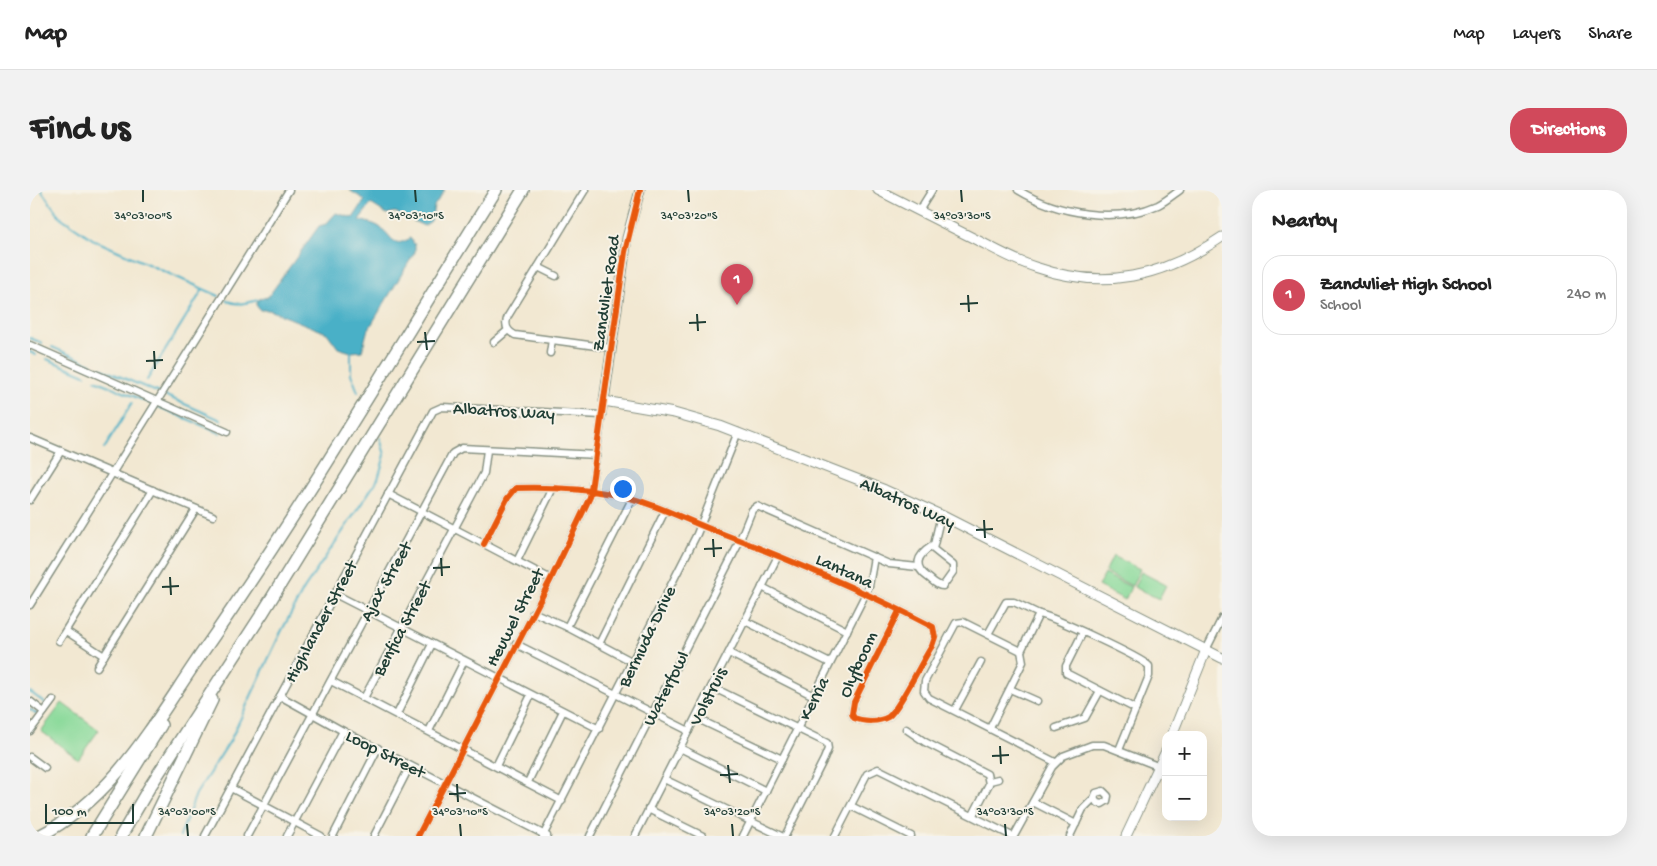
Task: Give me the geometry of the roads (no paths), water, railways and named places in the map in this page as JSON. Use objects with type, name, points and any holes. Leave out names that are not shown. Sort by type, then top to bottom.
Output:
[{"type":"highway","points":[[39,836],[70,819],[111,782],[240,601],[496,190]]},
{"type":"highway","points":[[121,836],[231,660],[262,614],[524,190]]},
{"type":"highway","points":[[92,836],[227,617]]},
{"type":"highway","points":[[146,836],[179,773],[231,660]]},
{"type":"street","points":[[30,605],[289,190]]},
{"type":"street","points":[[585,190],[506,320],[508,330],[515,335],[612,348]]},
{"type":"street","name":"Zandvliet Road","points":[[604,401],[627,238],[638,190]]},
{"type":"street","points":[[878,190],[1028,265],[1049,272],[1087,279],[1130,277],[1158,271],[1181,262],[1222,238]]},
{"type":"street","points":[[920,211],[932,190]]},
{"type":"street","points":[[1018,190],[1049,204],[1099,216],[1153,207],[1180,190]]},
{"type":"street","points":[[538,267],[556,276]]},
{"type":"street","points":[[494,342],[508,330]]},
{"type":"street","points":[[550,353],[552,340]]},
{"type":"street","points":[[30,346],[227,432]]},
{"type":"street","name":"Heuwel Street","points":[[418,836],[551,579],[591,491],[604,401]]},
{"type":"street","name":"Albatros Way","points":[[604,401],[680,415],[738,432],[941,515],[1222,658]]},
{"type":"street","name":"Albatros Way","points":[[437,408],[602,415]]},
{"type":"street","name":"Highlander Street","points":[[205,836],[388,494],[437,408]]},
{"type":"street","name":"Bermuda Drive","points":[[545,836],[617,696],[701,525],[738,432]]},
{"type":"street","points":[[30,438],[214,516]]},
{"type":"street","name":"Ajax Street","points":[[247,836],[457,449],[597,455]]},
{"type":"street","name":"Benfica Street","points":[[364,698],[484,473],[487,450]]},
{"type":"street","points":[[30,500],[61,451]]},
{"type":"street","name":"Lantana","points":[[484,544],[512,490],[524,488],[591,491],[632,499],[778,556],[933,627],[934,631]]},
{"type":"street","points":[[59,641],[153,490]]},
{"type":"street","points":[[517,561],[552,490]]},
{"type":"street","points":[[388,494],[551,579]]},
{"type":"street","points":[[568,628],[632,499]]},
{"type":"street","name":"Waterfowl","points":[[590,836],[740,541],[752,510],[760,506],[874,557]]},
{"type":"street","points":[[97,667],[196,509]]},
{"type":"street","points":[[599,644],[665,511]]},
{"type":"street","points":[[918,568],[923,554],[932,546],[941,515]]},
{"type":"street","points":[[918,568],[920,572],[939,586],[947,583],[954,565],[935,552],[932,546]]},
{"type":"street","name":"Volstruis","points":[[635,836],[778,556]]},
{"type":"street","points":[[874,557],[898,566],[918,568]]},
{"type":"street","name":"Kerria","points":[[743,836],[865,595],[869,586],[874,557]]},
{"type":"street","points":[[762,587],[847,631]]},
{"type":"street","points":[[334,594],[599,729]]},
{"type":"street","points":[[988,634],[1006,602],[1014,602],[1083,632],[1149,666],[1149,676],[1119,750]]},
{"type":"street","name":"Olyfboom","points":[[899,611],[854,702],[852,714],[854,718],[860,721],[882,719],[893,713],[932,646],[934,631]]},
{"type":"street","points":[[533,612],[633,662]]},
{"type":"street","points":[[990,728],[1023,662],[1021,651],[1039,614]]},
{"type":"street","points":[[1174,731],[1206,650],[1222,618]]},
{"type":"street","points":[[745,621],[830,663]]},
{"type":"street","points":[[1021,651],[963,622],[956,623],[925,680],[923,687],[925,694],[1055,762]]},
{"type":"street","points":[[66,631],[104,656]]},
{"type":"street","points":[[1083,632],[1066,666],[1066,671],[1069,675],[1136,709]]},
{"type":"street","points":[[397,714],[432,644]]},
{"type":"street","points":[[516,644],[689,731]]},
{"type":"street","points":[[729,653],[814,696]]},
{"type":"street","points":[[429,732],[464,661]]},
{"type":"street","points":[[955,710],[981,662]]},
{"type":"street","points":[[331,681],[562,801]]},
{"type":"street","points":[[712,687],[821,739],[828,747],[824,759],[785,836]]},
{"type":"street","points":[[1010,689],[1037,701]]},
{"type":"street","points":[[1056,728],[1085,718],[1100,691]]},
{"type":"street","points":[[496,766],[531,695]]},
{"type":"street","name":"Loop Street","points":[[280,696],[343,731],[545,836]]},
{"type":"street","points":[[30,731],[53,700]]},
{"type":"street","points":[[30,701],[44,712]]},
{"type":"street","points":[[528,782],[563,711]]},
{"type":"street","points":[[696,718],[782,759]]},
{"type":"street","points":[[906,729],[925,742],[985,772],[990,781]]},
{"type":"street","points":[[287,836],[343,731]]},
{"type":"street","points":[[922,749],[925,742]]},
{"type":"street","points":[[836,836],[867,774],[872,769],[878,769],[1013,836],[1055,762],[1063,756],[1096,744],[1119,750],[1160,766]]},
{"type":"street","points":[[333,836],[378,748]]},
{"type":"street","points":[[680,748],[766,791]]},
{"type":"street","points":[[30,757],[45,768]]},
{"type":"street","points":[[1126,836],[1162,761]]},
{"type":"street","points":[[374,836],[410,766]]},
{"type":"street","points":[[664,779],[781,836]]},
{"type":"street","points":[[973,815],[990,781],[998,779]]},
{"type":"street","points":[[231,788],[321,836]]},
{"type":"street","points":[[1070,836],[1084,809],[1094,798]]},
{"type":"street","points":[[1033,802],[1076,824]]},
{"type":"street","points":[[851,806],[911,836]]},
{"type":"street","points":[[648,809],[703,836]]},
{"type":"water","points":[[349,190],[445,190],[434,206],[431,221],[424,226],[395,212],[387,214],[371,204],[359,220],[378,226],[396,242],[410,238],[415,245],[415,252],[367,332],[362,351],[351,352],[338,348],[327,333],[269,310],[260,310],[256,305],[259,299],[268,297],[319,226],[326,224],[336,213],[353,218],[365,200]]},
{"type":"waterway","points":[[41,190],[60,217],[94,240],[219,296]]},
{"type":"waterway","points":[[147,380],[203,289]]},
{"type":"waterway","points":[[226,300],[238,303],[258,300]]},
{"type":"waterway","points":[[30,338],[42,343]]},
{"type":"waterway","points":[[52,347],[91,364]]},
{"type":"waterway","points":[[30,352],[36,355]]},
{"type":"waterway","points":[[351,352],[351,374],[358,392]]},
{"type":"waterway","points":[[47,359],[85,375]]},
{"type":"waterway","points":[[100,368],[159,393]]},
{"type":"waterway","points":[[95,380],[152,404]]},
{"type":"waterway","points":[[164,395],[221,420]]},
{"type":"waterway","points":[[104,449],[132,403]]},
{"type":"waterway","points":[[157,406],[220,433]]},
{"type":"waterway","points":[[180,836],[196,794],[230,741],[281,632],[304,589],[378,479],[385,455],[380,438]]},
{"type":"waterway","points":[[30,692],[45,703]]},
{"type":"waterway","points":[[30,709],[37,714]]},
{"type":"place","name":"Zandvliet High School","points":[[737,305]]}]
